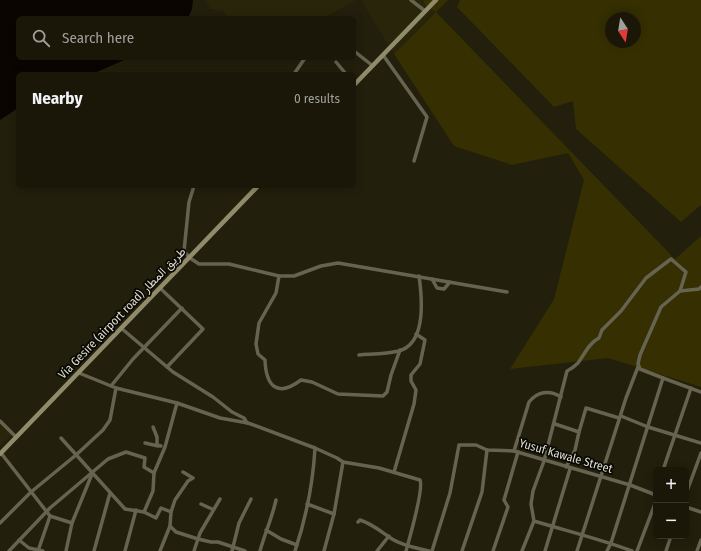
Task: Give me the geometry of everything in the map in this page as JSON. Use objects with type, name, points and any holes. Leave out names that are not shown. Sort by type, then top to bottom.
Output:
[{"type":"main road","points":[[356,82],[436,0]]},
{"type":"main road","name":"Via Gesire (airport road) طريق المطار","points":[[1,454],[16,436],[79,373],[256,188]]},
{"type":"street","points":[[411,0],[425,11]]},
{"type":"street","points":[[356,53],[373,66]]},
{"type":"street","points":[[383,55],[427,117],[414,161]]},
{"type":"street","points":[[295,72],[304,60]]},
{"type":"street","points":[[336,62],[344,72]]},
{"type":"street","points":[[194,188],[185,231],[184,251],[190,258],[199,264],[229,264],[279,276],[294,276],[320,266],[338,263],[506,292]]},
{"type":"street","points":[[522,551],[534,520],[532,504],[533,491],[555,424],[567,371],[578,363],[594,340],[599,338],[602,330],[621,311],[646,278],[671,259],[686,272],[680,291],[661,307],[640,355],[638,367],[626,398],[577,551]]},
{"type":"street","points":[[279,276],[276,293],[259,323],[256,344],[258,354],[265,360],[265,370],[268,380],[272,386],[283,388],[291,387],[301,380],[312,382],[338,394],[383,396],[387,392],[391,375],[400,350]]},
{"type":"street","points":[[359,355],[400,350],[410,343],[420,324],[422,302],[419,276]]},
{"type":"street","points":[[432,279],[437,288],[444,289],[450,282]]},
{"type":"street","points":[[680,291],[699,289],[701,287]]},
{"type":"street","points":[[160,288],[204,329],[167,367]]},
{"type":"street","points":[[111,386],[182,308]]},
{"type":"street","points":[[121,328],[167,367],[213,397],[232,412],[244,418],[248,423]]},
{"type":"street","points":[[394,472],[414,404],[416,390],[412,382],[411,375],[420,364],[425,340],[416,334]]},
{"type":"street","points":[[638,367],[645,373],[701,392]]},
{"type":"street","points":[[79,373],[116,388],[177,403],[220,418],[248,423],[315,448],[343,462],[361,464],[394,472],[421,482],[406,551]]},
{"type":"street","points":[[607,551],[630,485],[663,378]]},
{"type":"street","points":[[0,523],[31,492],[76,455],[103,430],[110,420],[116,388]]},
{"type":"street","points":[[664,467],[691,388]]},
{"type":"street","points":[[493,551],[508,506],[504,500],[529,402],[533,396],[545,392],[550,392],[561,397]]},
{"type":"street","points":[[144,512],[153,491],[154,474],[177,403]]},
{"type":"street","points":[[545,551],[554,527],[568,468],[575,450],[586,408],[620,417],[701,443]]},
{"type":"street","points":[[0,421],[16,436]]},
{"type":"street","points":[[555,424],[579,432]]},
{"type":"street","points":[[153,427],[157,437],[157,445],[163,447]]},
{"type":"street","points":[[61,438],[125,509],[144,512],[156,518],[161,508],[171,512]]},
{"type":"street","points":[[145,443],[163,447]]},
{"type":"street","name":"Yusuf Kawale Street","points":[[432,551],[450,494],[459,445],[476,445],[487,450],[516,452],[568,468],[602,476],[653,494]]},
{"type":"street","points":[[295,551],[305,520],[314,468],[315,448]]},
{"type":"street","points":[[462,551],[482,492],[487,450]]},
{"type":"street","points":[[9,551],[48,511],[108,459],[126,452],[145,458],[144,467],[154,474]]},
{"type":"street","points":[[689,486],[701,453]]},
{"type":"street","points":[[1,454],[48,511],[50,516],[40,550],[29,548],[19,540]]},
{"type":"street","points":[[324,551],[334,514],[343,462]]},
{"type":"street","points":[[160,551],[170,526],[171,512],[175,500],[188,481],[193,478],[182,472]]},
{"type":"street","points":[[66,551],[72,523],[92,474]]},
{"type":"street","points":[[94,551],[110,493]]},
{"type":"street","points":[[194,551],[212,510],[220,499]]},
{"type":"street","points":[[232,551],[239,523],[251,499]]},
{"type":"street","points":[[260,551],[266,530],[272,518],[276,500]]},
{"type":"street","points":[[637,551],[655,503]]},
{"type":"street","points":[[201,504],[212,510]]},
{"type":"street","points":[[307,504],[334,514]]},
{"type":"street","points":[[689,508],[701,512]]},
{"type":"street","points":[[125,551],[136,510]]},
{"type":"street","points":[[50,516],[72,523]]},
{"type":"street","points":[[358,522],[360,520],[367,522],[407,546],[429,551]]},
{"type":"street","points":[[534,520],[582,536],[611,543],[632,551]]},
{"type":"street","points":[[170,526],[176,532],[198,539],[233,546],[245,551]]},
{"type":"street","points":[[266,530],[281,539],[297,545]]},
{"type":"street","points":[[377,551],[389,536]]},
{"type":"street","points":[[666,551],[670,539]]},
{"type":"street","points":[[697,551],[701,540]]},
{"type":"shaded area","points":[[0,0],[193,0],[192,9],[189,16],[16,16],[16,60],[124,60],[97,72],[16,72],[16,109],[0,120]]},
{"type":"shaded area","points":[[206,0],[356,0],[328,16],[227,16],[223,11],[210,9]]},
{"type":"shaded area","points":[[361,0],[423,0],[425,5],[436,11],[394,54]]},
{"type":"shaded area","points":[[423,0],[448,0],[436,12],[425,5]]},
{"type":"shaded area","points":[[460,0],[701,0],[701,205],[681,222],[576,129],[573,101],[554,107],[457,7]]},
{"type":"shaded area","points":[[436,12],[675,259],[701,236],[701,387],[608,358],[510,369],[554,299],[584,180],[568,153],[512,165],[454,146],[394,54]]},
{"type":"shaded area","points":[[0,422],[12,434],[0,446]]}]
